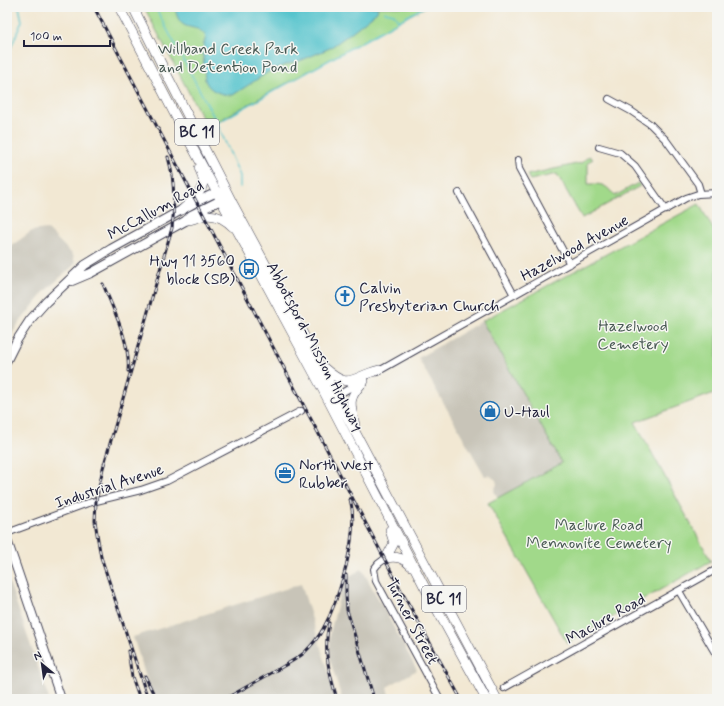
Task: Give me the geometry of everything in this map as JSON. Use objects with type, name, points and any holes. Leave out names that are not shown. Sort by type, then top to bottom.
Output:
[{"type":"highway","name":"Abbotsford-Mission Highway","points":[[119,7],[155,76],[318,363],[497,699]]},
{"type":"highway","points":[[126,7],[149,50],[166,73]]},
{"type":"highway","name":"Abbotsford-Mission Highway","points":[[133,7],[166,73],[240,235],[323,390],[423,584],[486,699]]},
{"type":"highway","points":[[155,76],[172,115],[198,165],[203,179],[203,185],[194,199],[182,210]]},
{"type":"highway","points":[[187,220],[194,220],[203,216],[216,216],[230,224],[240,235]]},
{"type":"highway","points":[[318,363],[340,380],[348,381],[355,380],[379,370]]},
{"type":"highway","points":[[357,435],[351,401],[356,391],[364,381]]},
{"type":"highway","points":[[323,390],[328,394],[336,396]]},
{"type":"highway","points":[[347,436],[348,448],[354,462],[393,538],[394,543],[386,558],[400,558],[407,561],[423,584]]},
{"type":"main road","name":"McCallum Road","points":[[7,360],[17,340],[30,320],[46,302],[85,265],[182,210],[221,194]]},
{"type":"main road","name":"McCallum Road","points":[[66,284],[91,273],[187,220],[221,194]]},
{"type":"main road","points":[[7,540],[61,699]]},
{"type":"street","points":[[609,98],[631,110],[650,124],[666,140],[698,184],[701,194]]},
{"type":"street","points":[[599,147],[620,153],[635,166],[666,210]]},
{"type":"street","points":[[518,160],[519,170],[570,264]]},
{"type":"street","points":[[459,193],[514,295]]},
{"type":"street","name":"Hazelwood Avenue","points":[[336,396],[374,375],[379,370],[686,198],[701,194],[717,193]]},
{"type":"street","name":"Industrial Avenue","points":[[7,533],[88,504],[168,481],[301,411]]},
{"type":"street","name":"Turner Street","points":[[386,558],[378,564],[374,570],[376,580],[440,699]]},
{"type":"street","name":"Maclure Road","points":[[504,688],[717,569]]},
{"type":"street","points":[[679,591],[717,656]]},
{"type":"shaded area","points":[[47,229],[73,255],[75,264],[44,292],[16,327],[7,344],[7,249],[32,231]]},
{"type":"shaded area","name":"U-Haul","points":[[482,321],[562,463],[498,498],[494,491],[497,484],[496,480],[489,475],[485,476],[418,358]]},
{"type":"shaded area","points":[[362,569],[417,670],[387,687],[390,699],[342,699],[330,660],[330,633],[344,579]]},
{"type":"shaded area","points":[[7,576],[49,699],[7,699]]},
{"type":"shaded area","points":[[301,584],[337,699],[153,699],[133,637]]},
{"type":"green space","name":"Willband Creek Park and Detention Pond","points":[[144,7],[425,7],[207,127]]},
{"type":"green space","points":[[589,156],[593,159],[588,162],[588,184],[603,186],[609,189],[615,196],[638,183],[640,186],[582,218],[557,174],[530,180],[527,175],[581,163]]},
{"type":"green space","points":[[699,204],[717,236],[717,392],[635,422],[711,561],[567,643],[488,503],[562,463],[482,321]]},
{"type":"water","points":[[175,7],[318,7],[327,10],[339,7],[378,7],[377,12],[330,48],[302,60],[273,69],[233,95],[217,92],[207,84],[203,58],[204,43],[206,38],[200,31],[184,25],[180,21]]},
{"type":"waterway","points":[[7,57],[22,21],[19,7]]},
{"type":"waterway","points":[[155,7],[176,46]]},
{"type":"waterway","points":[[217,123],[424,7]]},
{"type":"waterway","points":[[385,12],[394,14],[399,21]]},
{"type":"waterway","points":[[182,57],[217,123],[240,176],[240,187]]},
{"type":"railway","points":[[94,7],[403,594],[461,699]]},
{"type":"railway","points":[[148,699],[101,557],[95,521],[96,501],[103,468],[172,228],[174,192],[168,157]]},
{"type":"railway","points":[[103,284],[124,338],[127,349],[128,371]]},
{"type":"railway","points":[[225,699],[300,656],[312,645],[321,632],[335,601],[346,566],[352,529],[350,499]]},
{"type":"railway","points":[[346,575],[347,610],[374,699]]},
{"type":"railway","points":[[329,623],[327,633],[328,662],[337,699]]},
{"type":"railway","points":[[128,651],[132,677],[140,699]]},
{"type":"railway","points":[[145,676],[156,699]]},
{"type":"place","name":"Hwy 11 3560 block (SB)","points":[[249,269]]},
{"type":"place","name":"Calvin Presbyterian Church","points":[[345,296]]},
{"type":"place","name":"U-Haul","points":[[490,411]]},
{"type":"place","name":"North West Rubber","points":[[285,473]]},
{"type":"park label","name":"Hazelwood Cemetery","points":[[633,334]]},
{"type":"park label","name":"Maclure Road Mennonite Cemetery","points":[[599,533]]}]
